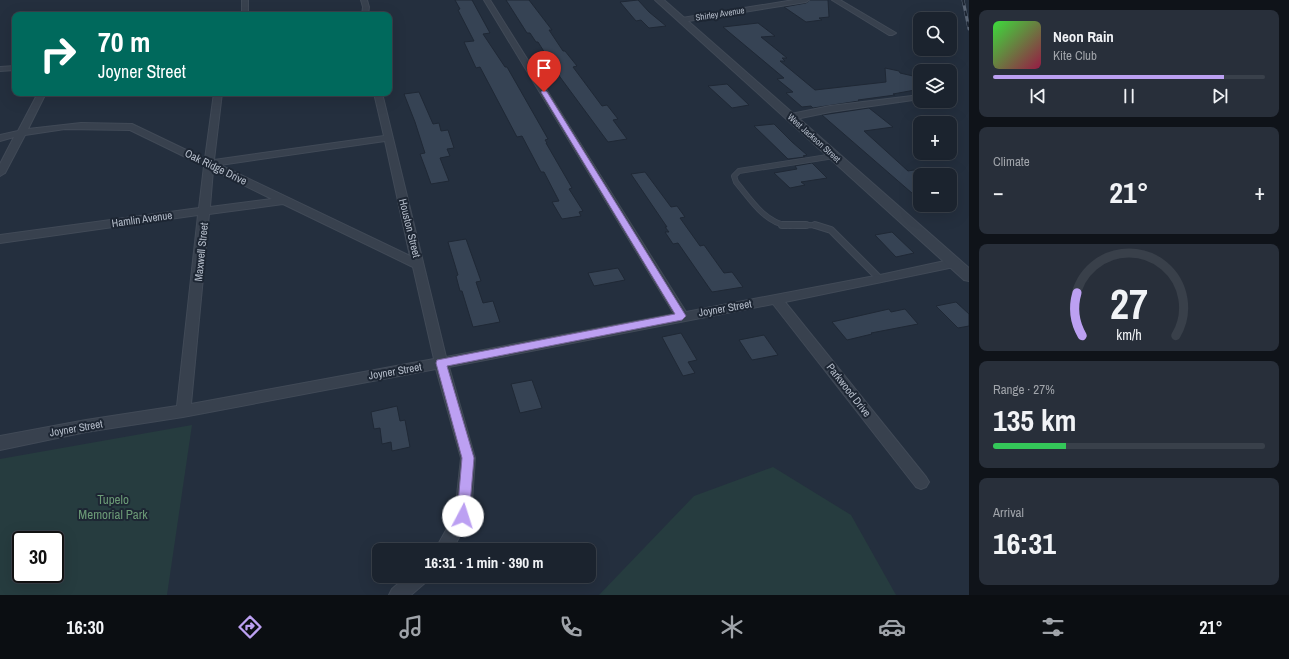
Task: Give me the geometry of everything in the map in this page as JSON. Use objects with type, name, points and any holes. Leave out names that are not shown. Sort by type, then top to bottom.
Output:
[{"type":"street","points":[[245,12],[246,0]]},
{"type":"street","points":[[364,0],[365,12]]},
{"type":"street","points":[[488,0],[682,316]]},
{"type":"street","name":"West Jackson Street","points":[[659,0],[969,276]]},
{"type":"street","name":"Shirley Avenue","points":[[682,20],[806,0]]},
{"type":"street","points":[[835,0],[892,33]]},
{"type":"street","points":[[0,69],[12,68]]},
{"type":"street","points":[[0,173],[40,96]]},
{"type":"street","name":"Maxwell Street","points":[[183,410],[218,96]]},
{"type":"street","name":"Houston Street","points":[[379,96],[441,363],[468,458],[463,516],[447,543]]},
{"type":"street","points":[[791,117],[830,109],[913,98]]},
{"type":"street","name":"Oak Ridge Drive","points":[[0,138],[22,132],[59,126],[93,125],[132,127],[419,265]]},
{"type":"street","points":[[209,164],[388,138]]},
{"type":"street","name":"Hamlin Avenue","points":[[0,239],[285,200]]},
{"type":"street","name":"Joyner Street","points":[[0,443],[86,426],[441,363],[880,279],[954,263]]},
{"type":"street","name":"Parkwood Drive","points":[[776,298],[921,482]]},
{"type":"street","points":[[398,595],[412,583]]},
{"type":"lane","points":[[834,156],[738,171],[734,176],[736,182],[767,217],[778,224],[788,226],[812,223],[821,225],[831,230],[880,279]]},
{"type":"green space","name":"Tupelo Memorial Park","points":[[192,425],[167,595],[0,595],[0,459]]},
{"type":"green space","points":[[773,467],[851,515],[896,595],[599,595],[694,496]]},
{"type":"building","points":[[455,0],[472,0],[490,33],[483,34],[505,67],[507,67],[548,139],[545,140],[546,143],[572,188],[569,189],[583,211],[579,212],[581,216],[562,219],[552,202],[559,201],[544,172],[541,172],[522,136],[517,137],[480,67],[476,68],[464,42],[474,41],[458,10],[460,9]]},
{"type":"building","points":[[506,0],[529,0],[552,30],[549,30],[563,51],[565,51],[577,66],[573,67],[602,106],[607,105],[618,119],[613,120],[627,139],[608,142],[560,77],[538,42],[536,42],[530,33],[527,33]]},
{"type":"building","points":[[638,0],[649,12],[666,26],[649,28],[641,20],[636,21],[620,2]]},
{"type":"building","points":[[810,0],[828,0],[829,17],[819,18],[822,20],[806,22],[784,7],[806,3]]},
{"type":"building","points":[[758,23],[775,36],[761,37],[787,58],[782,58],[785,61],[780,61],[815,90],[886,82],[885,68],[913,76],[913,90],[893,94],[895,95],[813,108],[811,106],[802,107],[786,93],[793,92],[777,79],[784,78],[723,27]]},
{"type":"building","points":[[727,84],[749,105],[732,108],[708,86]]},
{"type":"building","points":[[419,92],[433,124],[439,123],[441,131],[448,130],[454,148],[447,149],[450,156],[440,158],[449,181],[431,184],[420,154],[425,153],[404,94]]},
{"type":"building","points":[[869,108],[893,127],[864,131],[908,171],[913,170],[913,194],[822,115]]},
{"type":"building","points":[[774,124],[807,155],[803,156],[805,157],[788,159],[754,126]]},
{"type":"building","points":[[812,163],[827,178],[801,182],[805,185],[790,188],[774,173],[797,169],[795,166]]},
{"type":"building","points":[[645,172],[671,207],[677,206],[685,217],[680,218],[700,246],[704,245],[724,273],[732,272],[743,287],[712,292],[678,243],[673,244],[665,232],[669,232],[665,227],[667,227],[631,174]]},
{"type":"building","points":[[892,232],[914,253],[896,257],[875,235]]},
{"type":"building","points":[[466,239],[481,281],[476,282],[483,303],[493,301],[500,322],[473,327],[462,291],[460,291],[456,276],[458,275],[448,242]]},
{"type":"building","points":[[618,268],[625,280],[594,286],[588,273]]},
{"type":"building","points":[[956,302],[969,314],[969,326],[958,328],[936,306]]},
{"type":"building","points":[[889,309],[891,312],[905,309],[918,324],[871,333],[872,334],[847,340],[832,322]]},
{"type":"building","points":[[681,333],[697,360],[688,362],[695,373],[683,376],[662,337]]},
{"type":"building","points":[[764,335],[778,355],[752,360],[739,340]]},
{"type":"building","points":[[532,380],[542,408],[520,413],[511,384]]},
{"type":"building","points":[[397,406],[400,421],[405,420],[410,447],[392,451],[391,442],[382,444],[380,428],[374,429],[371,412]]},
{"type":"railway","points":[[963,0],[969,29]]},
{"type":"route","points":[[463,516],[468,458],[441,363],[682,316],[544,92]]}]
